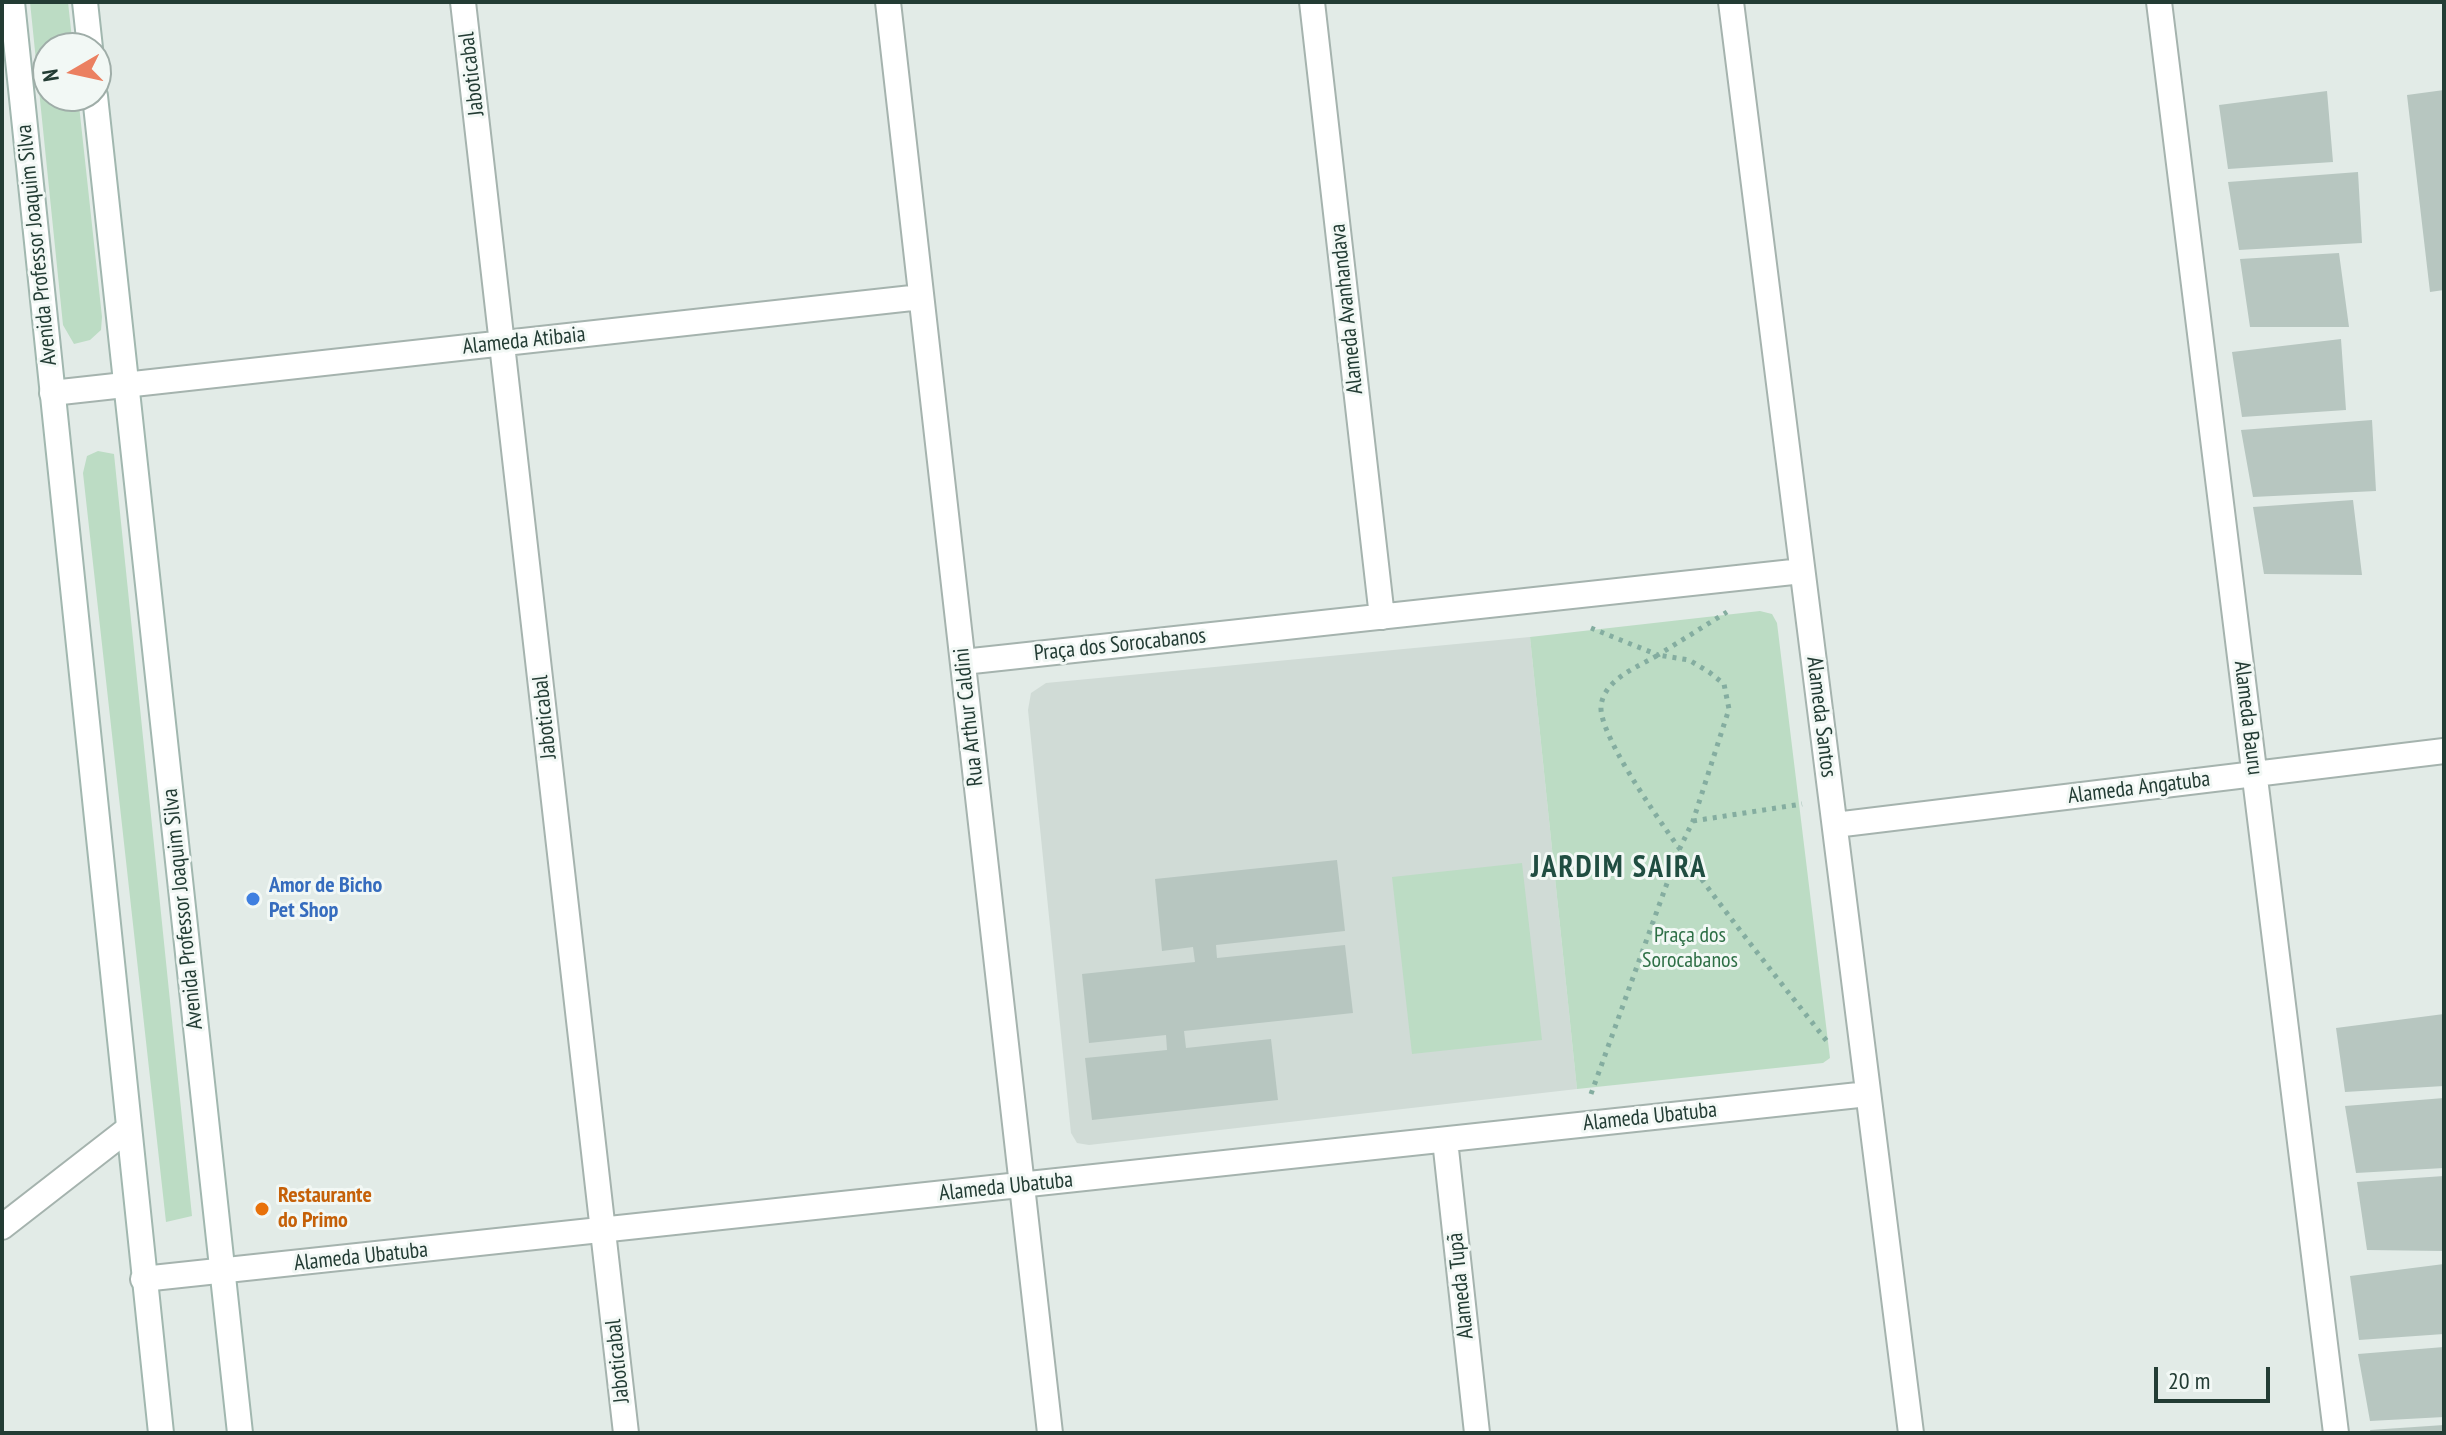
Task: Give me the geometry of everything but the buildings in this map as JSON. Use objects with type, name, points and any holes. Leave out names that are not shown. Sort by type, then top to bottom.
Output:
[{"type":"street","name":"Avenida Professor Joaquim Silva","points":[[12,2],[161,1433]]},
{"type":"street","points":[[85,2],[88,32]]},
{"type":"street","name":"Jaboticabal","points":[[463,2],[626,1433]]},
{"type":"street","name":"Rua Arthur Caldini","points":[[888,2],[1050,1433]]},
{"type":"street","name":"Alameda Avanhandava","points":[[1312,2],[1382,617]]},
{"type":"street","name":"Alameda Santos","points":[[1731,2],[1911,1433]]},
{"type":"street","name":"Alameda Bauru","points":[[2159,2],[2336,1433]]},
{"type":"street","name":"Avenida Professor Joaquim Silva","points":[[97,112],[240,1433]]},
{"type":"street","name":"Alameda Atibaia","points":[[126,385],[921,297]]},
{"type":"street","name":"Avenida Professor Joaquim Silva","points":[[52,393],[126,385]]},
{"type":"street","name":"Praça dos Sorocabanos","points":[[963,662],[1802,571]]},
{"type":"street","name":"Alameda Angatuba","points":[[1835,825],[2444,751]]},
{"type":"street","name":"Alameda Ubatuba","points":[[143,1279],[1868,1094]]},
{"type":"street","points":[[2,1227],[128,1129]]},
{"type":"street","name":"Alameda Tupã","points":[[1445,1140],[1477,1433]]},
{"type":"path","points":[[1757,576],[1736,606],[1610,684],[1601,705],[1602,715],[1607,732],[1679,850],[1830,1045]]},
{"type":"path","points":[[1552,598],[1589,627],[1658,655],[1689,660],[1709,672],[1724,684],[1729,709],[1693,821],[1679,850],[1580,1125]]},
{"type":"path","points":[[1693,821],[1831,799]]},
{"type":"shaded area","points":[[1530,637],[1577,1089],[1089,1145],[1077,1143],[1071,1133],[1028,710],[1031,693],[1046,683]]},
{"type":"green space","points":[[30,2],[68,2],[71,32],[33,32]]},
{"type":"green space","points":[[41,112],[80,112],[102,317],[101,330],[90,340],[74,344],[63,325]]},
{"type":"green space","points":[[98,451],[114,454],[192,1216],[166,1222],[83,473],[87,456]]},
{"type":"green space","name":"Praça dos Sorocabanos","points":[[1760,611],[1772,614],[1777,623],[1830,1058],[1823,1063],[1577,1089],[1530,637]]},
{"type":"green space","points":[[1522,863],[1542,1040],[1412,1054],[1392,877]]},
{"type":"place","name":"Amor de Bicho Pet Shop","points":[[253,899]]},
{"type":"place","name":"Restaurante do Primo","points":[[262,1209]]},
{"type":"district","name":"JARDIM SAIRA","points":[[1619,868]]}]
